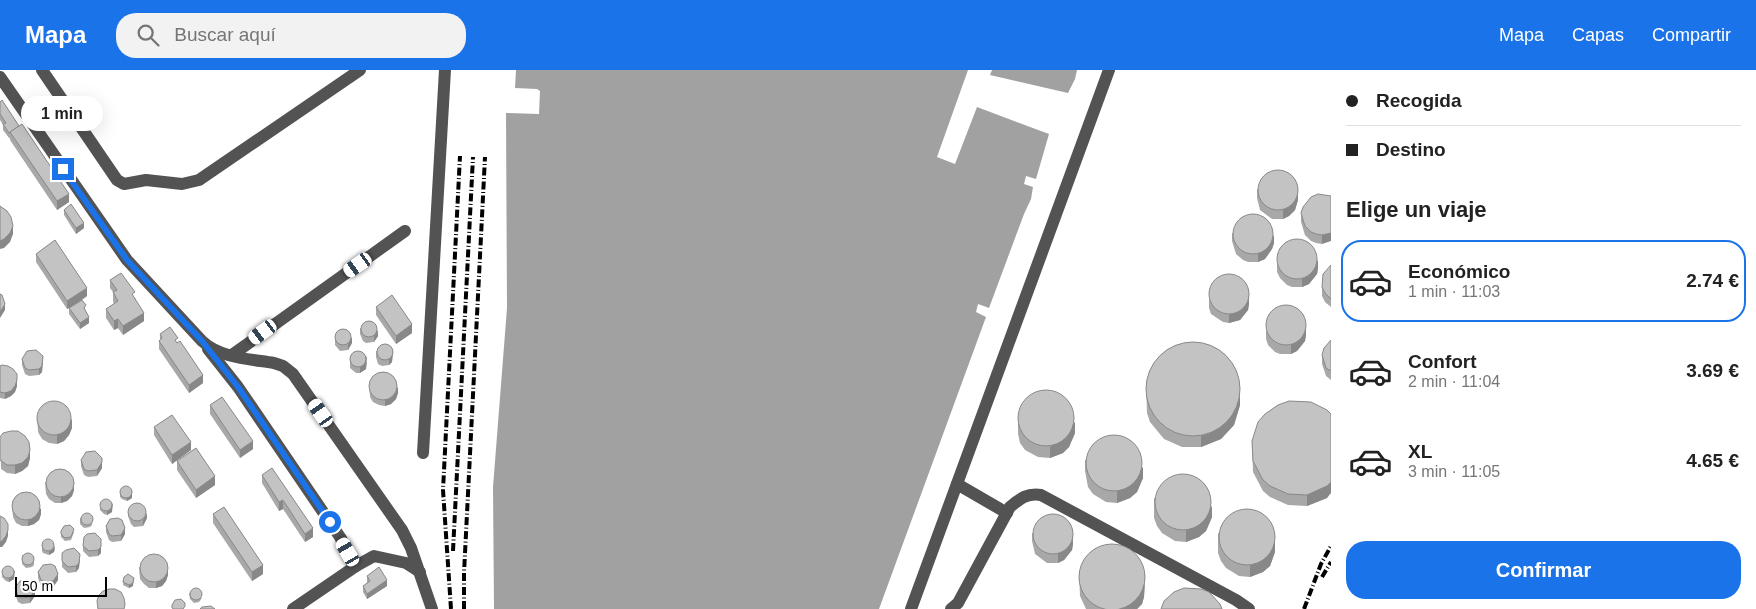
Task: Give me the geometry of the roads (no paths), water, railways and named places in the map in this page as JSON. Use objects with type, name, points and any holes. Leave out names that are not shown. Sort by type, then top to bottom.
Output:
[{"type":"lane","points":[[42,70],[117,180],[124,184],[146,180],[182,184],[199,180],[360,70]]},
{"type":"lane","points":[[423,453],[445,70]]},
{"type":"lane","points":[[911,609],[1109,70]]},
{"type":"lane","points":[[0,77],[127,260],[202,341],[209,348],[219,352],[283,366],[292,374],[402,530],[411,548],[432,609]]},
{"type":"lane","points":[[232,355],[405,231]]},
{"type":"lane","points":[[202,341],[238,387],[340,537],[356,566]]},
{"type":"lane","points":[[957,484],[1007,513]]},
{"type":"lane","points":[[950,609],[958,603],[1010,507],[1021,497],[1030,494],[1041,495],[1236,600],[1248,609]]},
{"type":"lane","points":[[293,609],[374,556],[406,563],[420,572]]},
{"type":"railway","points":[[451,609],[443,490],[460,156]]},
{"type":"railway","points":[[453,551],[473,157]]},
{"type":"railway","points":[[464,609],[464,573],[485,157]]},
{"type":"railway","points":[[1304,609],[1321,564],[1331,546]]},
{"type":"railway","points":[[1322,577],[1331,562]]}]
